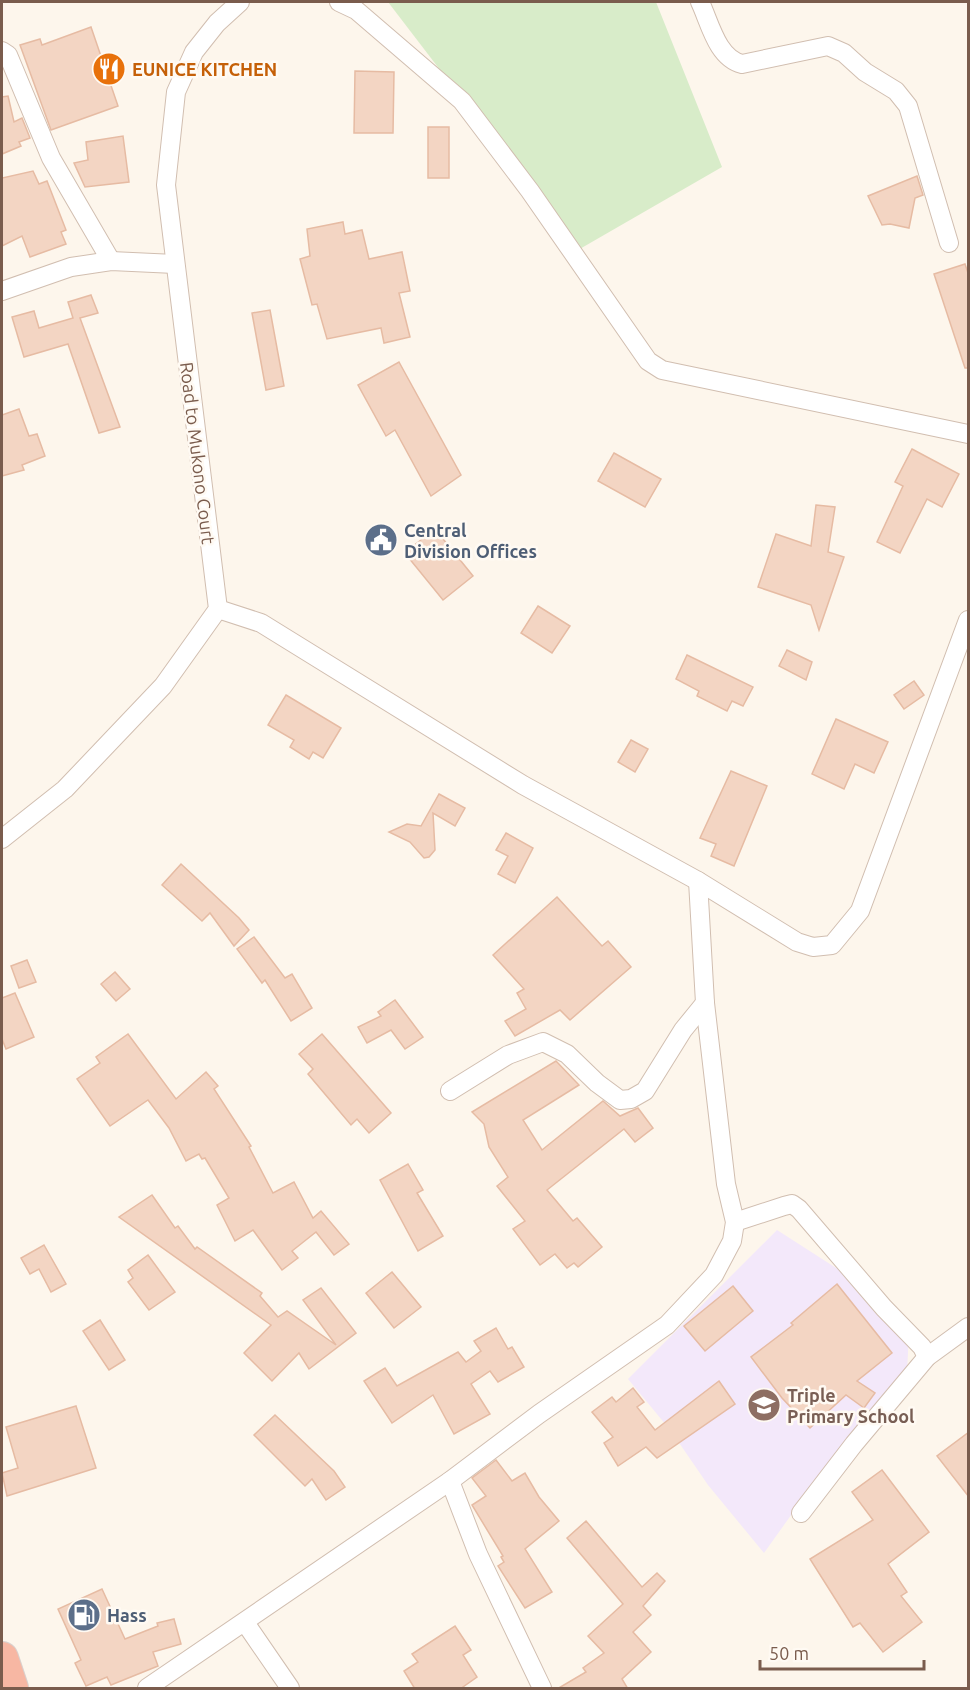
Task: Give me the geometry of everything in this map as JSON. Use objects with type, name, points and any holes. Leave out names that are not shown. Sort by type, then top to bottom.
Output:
[{"type":"highway","points":[[2,1658],[12,1689]]},
{"type":"street","name":"Road to Mukono Court","points":[[218,609],[166,184],[176,92],[194,52],[216,23],[240,2]]},
{"type":"street","points":[[339,2],[356,10],[462,101],[530,191],[648,361],[662,370],[969,434]]},
{"type":"street","points":[[700,2],[724,54],[732,62],[742,64],[828,46],[844,53],[865,72],[896,91],[908,106],[950,243]]},
{"type":"street","points":[[2,51],[9,55],[51,158],[111,261]]},
{"type":"street","points":[[2,291],[71,267],[111,261],[176,264]]},
{"type":"street","points":[[2,839],[65,789],[155,694],[218,609],[261,623],[523,786],[698,881],[797,942],[813,947],[832,945],[860,911],[969,620]]},
{"type":"street","points":[[147,1689],[246,1624],[667,1325],[714,1275],[732,1241],[735,1222],[726,1184],[705,1003],[698,881]]},
{"type":"street","points":[[450,1091],[508,1055],[543,1042],[567,1054],[597,1083],[620,1100],[631,1099],[645,1091],[683,1030],[705,1003]]},
{"type":"street","points":[[735,1222],[792,1204],[799,1209],[884,1308],[922,1347],[927,1357]]},
{"type":"street","points":[[801,1513],[854,1444],[927,1357],[969,1327]]},
{"type":"street","points":[[450,1481],[478,1554],[542,1689]]},
{"type":"street","points":[[246,1624],[290,1689]]},
{"type":"shaded area","name":"Triple Primary School","points":[[777,1230],[858,1282],[909,1333],[907,1372],[834,1455],[764,1553],[708,1485],[671,1431],[628,1379]]},
{"type":"green space","points":[[388,2],[656,2],[722,167],[578,250]]},
{"type":"building","points":[[91,27],[118,106],[51,130],[20,45],[40,39],[42,45]]},
{"type":"building","points":[[355,71],[394,72],[393,133],[354,133]]},
{"type":"building","points":[[8,96],[14,122],[22,118],[30,138],[19,142],[21,146],[2,154],[2,97]]},
{"type":"building","points":[[428,127],[449,127],[449,178],[428,178]]},
{"type":"building","points":[[123,136],[129,182],[85,187],[74,163],[88,160],[86,142]]},
{"type":"building","points":[[33,171],[39,184],[47,181],[66,230],[61,232],[66,244],[30,257],[22,236],[2,246],[2,178]]},
{"type":"building","points":[[917,176],[923,195],[915,198],[909,228],[890,224],[882,225],[868,196]]},
{"type":"building","points":[[343,222],[345,234],[362,230],[369,259],[402,252],[410,291],[399,293],[410,337],[384,343],[381,328],[327,339],[317,304],[312,305],[300,259],[310,256],[307,229]]},
{"type":"building","points":[[965,264],[969,276],[969,368],[965,368],[934,274]]},
{"type":"building","points":[[91,295],[98,313],[80,318],[120,427],[99,433],[68,344],[24,357],[12,317],[34,311],[39,328],[73,318],[68,302]]},
{"type":"building","points":[[270,310],[284,386],[266,390],[252,313]]},
{"type":"building","points":[[399,362],[461,475],[431,496],[395,430],[386,436],[358,385]]},
{"type":"building","points":[[19,409],[29,436],[37,434],[45,456],[22,465],[24,470],[2,476],[2,415]]},
{"type":"building","points":[[912,449],[959,474],[942,507],[927,499],[900,553],[877,542],[903,486],[895,482]]},
{"type":"building","points":[[614,453],[661,479],[645,507],[598,481]]},
{"type":"building","points":[[816,505],[835,507],[828,552],[844,557],[819,630],[811,605],[758,587],[776,534],[811,546]]},
{"type":"building","points":[[435,529],[473,576],[443,600],[408,557],[408,550]]},
{"type":"building","points":[[538,606],[570,626],[552,653],[521,633]]},
{"type":"building","points":[[787,650],[812,662],[806,680],[779,666]]},
{"type":"building","points":[[687,655],[753,687],[743,706],[732,701],[727,711],[697,696],[699,691],[676,679]]},
{"type":"building","points":[[914,681],[924,695],[904,709],[894,695]]},
{"type":"building","points":[[286,695],[341,728],[323,758],[313,752],[309,759],[290,747],[294,740],[268,725]]},
{"type":"building","points":[[836,719],[888,742],[874,773],[855,764],[844,789],[812,774]]},
{"type":"building","points":[[631,740],[648,749],[635,772],[618,762]]},
{"type":"building","points":[[731,771],[767,786],[734,866],[711,856],[716,844],[700,838]]},
{"type":"building","points":[[439,794],[465,808],[455,826],[433,813],[435,850],[429,857],[424,858],[410,842],[389,832],[407,824],[421,826]]},
{"type":"building","points":[[506,833],[533,848],[515,883],[498,874],[508,856],[496,850]]},
{"type":"building","points":[[181,864],[249,930],[234,946],[210,913],[202,921],[162,885]]},
{"type":"building","points":[[557,897],[602,946],[608,941],[631,967],[570,1020],[560,1010],[515,1036],[505,1021],[526,1009],[517,993],[524,989],[493,955]]},
{"type":"building","points":[[254,937],[285,978],[292,974],[312,1008],[291,1021],[265,980],[262,983],[237,949]]},
{"type":"building","points":[[27,960],[36,982],[19,988],[11,966]]},
{"type":"building","points":[[115,972],[130,989],[116,1001],[101,984]]},
{"type":"building","points":[[15,993],[34,1037],[6,1049],[2,1039],[2,998]]},
{"type":"building","points":[[395,1000],[423,1037],[405,1049],[391,1030],[367,1043],[358,1027],[381,1016],[378,1012]]},
{"type":"building","points":[[128,1034],[176,1099],[206,1072],[218,1086],[214,1089],[251,1146],[249,1147],[273,1193],[294,1182],[313,1218],[321,1211],[349,1244],[334,1255],[316,1232],[292,1251],[298,1258],[282,1270],[253,1230],[235,1241],[217,1205],[229,1198],[205,1158],[202,1159],[199,1154],[186,1161],[169,1128],[148,1100],[110,1126],[77,1079],[100,1063],[96,1057]]},
{"type":"building","points":[[322,1034],[391,1113],[369,1133],[357,1119],[351,1125],[308,1074],[313,1069],[299,1054]]},
{"type":"building","points":[[556,1061],[579,1085],[523,1120],[542,1150],[603,1101],[620,1116],[638,1108],[653,1128],[635,1142],[624,1129],[547,1190],[573,1221],[577,1218],[602,1247],[578,1267],[574,1263],[567,1268],[555,1254],[540,1265],[513,1229],[525,1221],[497,1186],[508,1177],[489,1147],[484,1124],[472,1112]]},
{"type":"building","points":[[408,1164],[423,1190],[417,1193],[443,1236],[418,1251],[380,1180]]},
{"type":"building","points":[[152,1195],[175,1228],[178,1226],[195,1249],[197,1247],[262,1293],[260,1296],[278,1317],[287,1311],[336,1345],[303,1300],[321,1288],[356,1333],[309,1369],[299,1353],[272,1381],[244,1353],[271,1325],[119,1217]]},
{"type":"building","points":[[44,1245],[66,1284],[51,1292],[39,1269],[30,1274],[21,1258]]},
{"type":"building","points":[[148,1255],[175,1292],[149,1310],[128,1282],[133,1278],[128,1270]]},
{"type":"building","points":[[392,1272],[421,1307],[394,1328],[366,1293]]},
{"type":"building","points":[[837,1284],[892,1353],[857,1381],[875,1393],[864,1408],[846,1395],[810,1428],[782,1398],[751,1357],[793,1325],[791,1323]]},
{"type":"building","points":[[733,1286],[753,1311],[705,1351],[684,1326]]},
{"type":"building","points":[[100,1320],[125,1360],[109,1370],[83,1331]]},
{"type":"building","points":[[496,1328],[508,1349],[512,1347],[524,1367],[498,1382],[490,1371],[471,1384],[490,1414],[454,1434],[433,1395],[392,1423],[364,1381],[385,1368],[397,1386],[458,1352],[466,1362],[481,1351],[474,1341]]},
{"type":"building","points":[[719,1381],[735,1404],[657,1458],[646,1447],[618,1466],[604,1443],[613,1437],[592,1412],[612,1397],[616,1402],[633,1388],[644,1402],[637,1407],[655,1430]]},
{"type":"building","points":[[76,1406],[96,1468],[7,1496],[2,1473],[18,1468],[6,1427]]},
{"type":"building","points":[[275,1415],[334,1471],[345,1487],[326,1500],[312,1479],[305,1486],[254,1435]]},
{"type":"building","points":[[969,1432],[969,1497],[937,1456]]},
{"type":"building","points":[[496,1460],[512,1481],[525,1473],[539,1497],[559,1521],[525,1549],[552,1592],[525,1608],[498,1566],[504,1562],[501,1557],[503,1556],[472,1505],[486,1496],[472,1478]]},
{"type":"building","points":[[882,1470],[929,1532],[888,1564],[907,1592],[901,1596],[922,1622],[883,1652],[860,1623],[853,1627],[810,1559],[873,1520],[852,1492]]},
{"type":"building","points":[[586,1521],[642,1587],[657,1573],[665,1581],[643,1606],[651,1615],[633,1632],[651,1652],[622,1679],[628,1689],[557,1689],[586,1672],[583,1668],[604,1653],[588,1636],[623,1604],[567,1538]]},
{"type":"building","points":[[102,1589],[125,1639],[158,1626],[157,1623],[174,1619],[181,1644],[153,1652],[158,1666],[111,1685],[107,1677],[86,1686],[75,1663],[81,1660],[58,1609]]},
{"type":"building","points":[[455,1626],[471,1650],[463,1655],[477,1677],[460,1689],[415,1689],[404,1671],[418,1662],[412,1654]]},
{"type":"place","name":"EUNICE KITCHEN","points":[[109,69]]},
{"type":"place","name":"Central Division Offices","points":[[381,540]]},
{"type":"place","name":"Triple Primary School","points":[[764,1405]]},
{"type":"place","name":"Hass","points":[[84,1615]]}]
